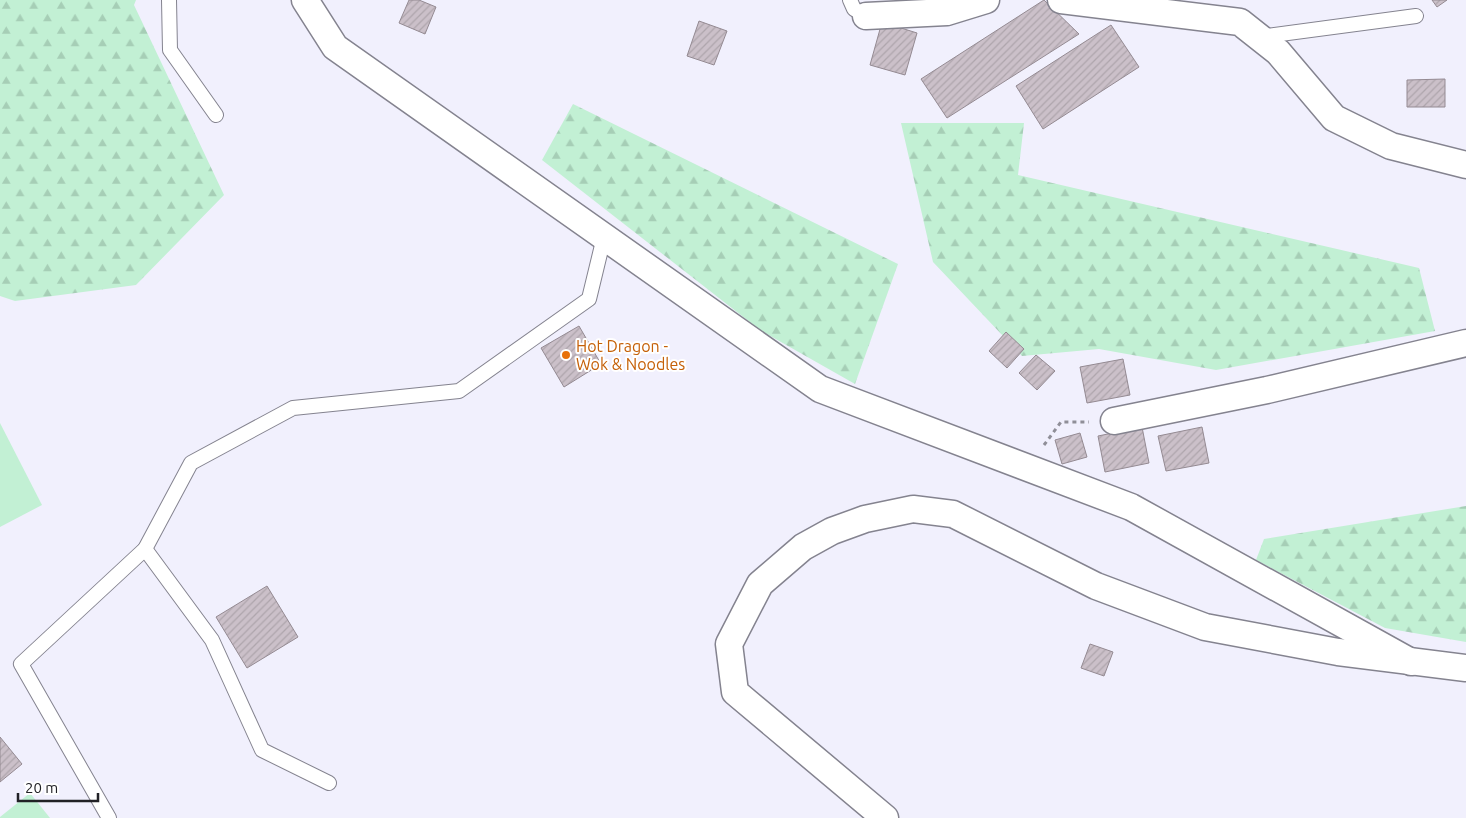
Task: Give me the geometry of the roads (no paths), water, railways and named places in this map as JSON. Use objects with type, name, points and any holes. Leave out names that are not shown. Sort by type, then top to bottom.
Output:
[{"type":"street","points":[[305,0],[335,47],[820,389],[1131,507],[1410,662]]},
{"type":"street","points":[[858,8],[947,12],[986,0]]},
{"type":"street","points":[[1061,0],[1240,22],[1278,52],[1334,118],[1391,146],[1466,165]]},
{"type":"street","points":[[1114,422],[1267,390],[1466,343]]},
{"type":"street","points":[[885,818],[735,692],[729,644],[760,584],[803,547],[832,530],[865,519],[913,509],[953,514],[1096,586],[1205,627],[1338,652],[1466,668]]},
{"type":"lane","points":[[169,0],[170,50],[216,114]]},
{"type":"lane","points":[[1258,37],[1416,16]]},
{"type":"lane","points":[[109,818],[21,664],[145,549],[191,463],[293,408],[458,391],[589,299],[604,237]]},
{"type":"lane","points":[[145,549],[212,640],[262,750],[329,783]]},
{"type":"place","name":"Hot Dragon - Wok & Noodles","points":[[566,355]]}]
